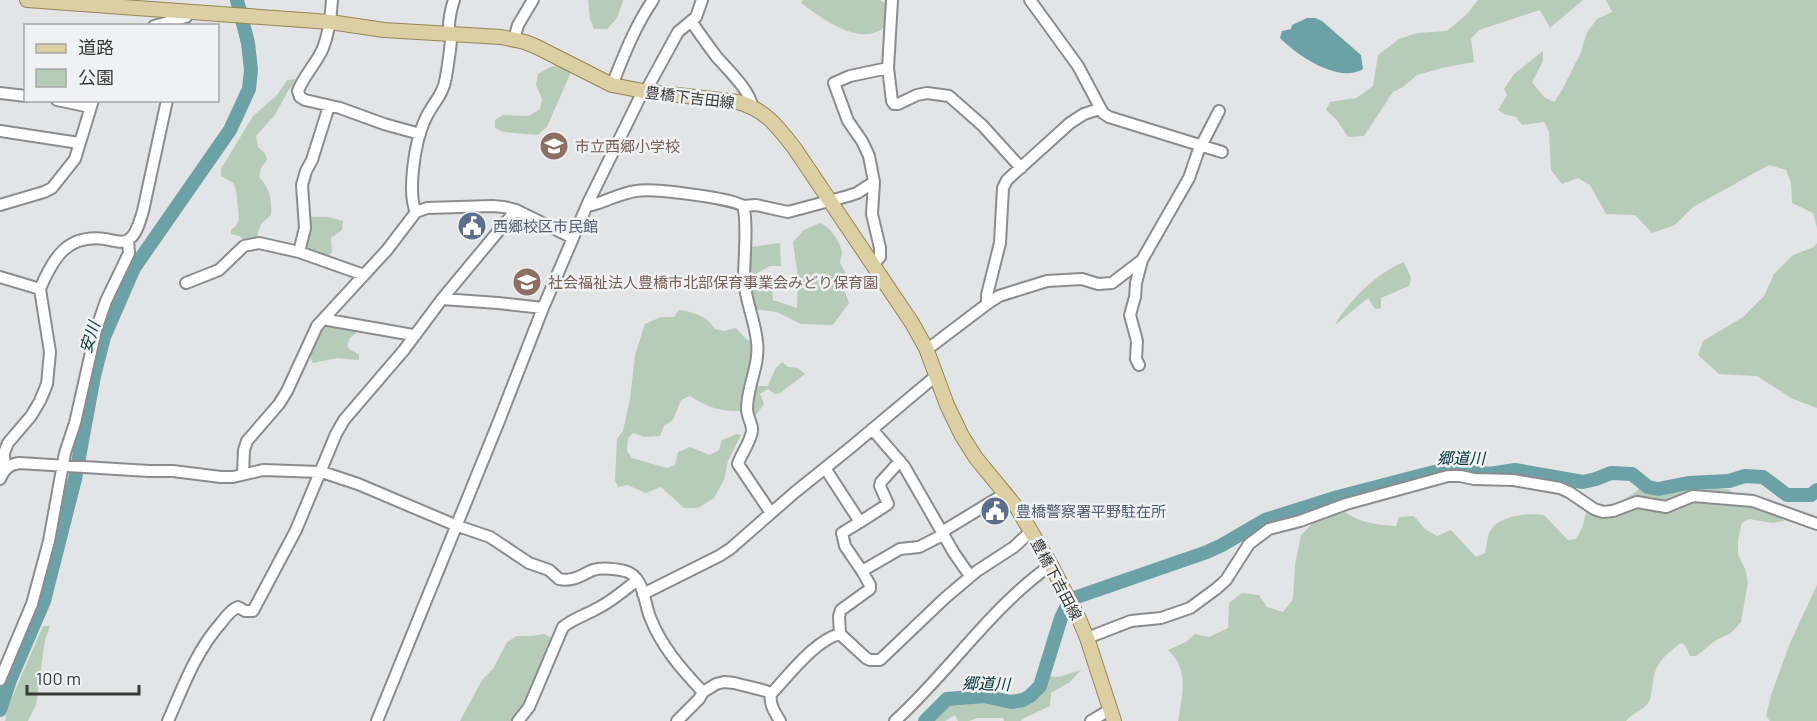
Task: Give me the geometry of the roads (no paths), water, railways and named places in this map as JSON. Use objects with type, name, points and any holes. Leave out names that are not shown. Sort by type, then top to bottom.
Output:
[{"type":"main road","name":"豊橋下吉田線","points":[[30,0],[185,18],[251,16],[330,22],[384,30],[501,37],[537,47],[612,85],[644,91],[712,98],[752,106],[780,129],[912,323],[926,348],[947,405],[962,436],[976,459],[1005,492],[1051,565],[1087,638],[1112,715]]},
{"type":"street","points":[[332,0],[330,22],[322,50],[298,91],[300,97],[420,134]]},
{"type":"street","points":[[416,212],[412,199],[412,176],[420,134],[431,107],[441,96],[444,88],[450,34],[450,10],[454,0]]},
{"type":"street","points":[[514,39],[518,26],[533,0]]},
{"type":"street","points":[[612,85],[633,36],[653,0]]},
{"type":"street","points":[[377,721],[543,308],[588,203],[644,91],[678,32],[696,17],[702,0]]},
{"type":"street","points":[[892,0],[888,68],[890,94],[894,104],[927,93],[949,96],[982,125],[1021,168]]},
{"type":"street","points":[[1030,0],[1078,66],[1090,85],[1099,109],[1109,117],[1222,153]]},
{"type":"street","points":[[162,24],[185,18]]},
{"type":"street","points":[[691,21],[736,78],[752,106]]},
{"type":"street","points":[[873,265],[880,257],[872,214],[874,182],[865,147],[848,121],[834,83],[850,76],[888,68]]},
{"type":"street","points":[[0,93],[24,96]]},
{"type":"street","points":[[0,204],[52,188],[75,159],[92,104],[74,102]]},
{"type":"street","points":[[0,680],[32,603],[49,541],[96,330],[106,301],[129,253],[128,240],[138,225],[143,211],[168,102]]},
{"type":"street","points":[[299,252],[305,228],[303,185],[329,106]]},
{"type":"street","points":[[987,304],[987,295],[1000,243],[1003,188],[1007,180],[1070,123],[1084,114],[1099,109]]},
{"type":"street","points":[[1139,366],[1136,359],[1137,341],[1130,315],[1142,261],[1189,178],[1219,111]]},
{"type":"street","points":[[0,131],[79,143]]},
{"type":"street","points":[[588,203],[592,206],[625,193],[656,190],[720,198],[738,202],[743,206],[788,212],[857,193],[874,182]]},
{"type":"street","points":[[243,474],[244,450],[247,441],[279,404],[298,370],[311,338],[325,317],[387,250],[416,212],[427,208],[492,206],[516,210],[573,238]]},
{"type":"street","points":[[743,206],[745,218],[744,282],[754,324],[758,357],[748,393],[747,411],[752,434],[738,464],[771,513]]},
{"type":"street","points":[[168,721],[192,668],[215,630],[233,609],[238,607],[245,611],[253,611],[296,530],[344,420],[404,350],[413,335],[516,210]]},
{"type":"street","points":[[2,474],[4,453],[8,443],[31,416],[47,384],[50,352],[40,289],[51,268],[70,244],[86,238],[121,242],[128,240]]},
{"type":"street","points":[[186,283],[219,270],[244,246],[260,243],[299,252],[364,275]]},
{"type":"street","points":[[926,348],[999,296],[1047,281],[1082,279],[1098,284],[1112,283],[1142,261]]},
{"type":"street","points":[[0,277],[40,289]]},
{"type":"street","points":[[442,299],[543,308]]},
{"type":"street","points":[[325,317],[328,320],[413,335]]},
{"type":"street","points":[[643,594],[720,556],[937,377]]},
{"type":"street","points":[[872,429],[900,461],[970,576]]},
{"type":"street","points":[[900,461],[881,482],[880,486],[888,504],[843,533],[845,546],[862,571],[870,589],[841,610],[840,634],[866,658],[880,660],[885,657],[970,576],[1014,547],[1031,531]]},
{"type":"street","points":[[2,474],[19,464],[173,471],[221,477],[233,477],[263,470],[320,472],[358,484],[455,525],[490,537],[529,563],[549,570],[559,579],[572,580],[600,568],[632,573],[643,594],[649,616],[665,646],[679,666],[703,692]]},
{"type":"street","points":[[825,468],[860,522]]},
{"type":"street","points":[[1087,638],[1117,625],[1172,615],[1190,608],[1216,590],[1226,580],[1249,544],[1269,529],[1300,521],[1346,504],[1448,476],[1513,480],[1560,488],[1603,512],[1613,511],[1637,502],[1666,507],[1693,496],[1753,501],[1817,524]]},
{"type":"street","points":[[862,571],[900,549],[919,547],[944,534],[945,530],[1005,492]]},
{"type":"street","points":[[896,721],[924,694],[1006,602],[1051,565]]},
{"type":"street","points":[[518,721],[529,707],[563,627],[572,619],[597,609],[637,580]]},
{"type":"street","points":[[780,721],[772,707],[771,694],[822,643],[840,634]]},
{"type":"street","points":[[677,721],[703,692],[716,684],[724,682],[761,688],[771,694]]},
{"type":"street","points":[[1091,721],[1112,715]]},
{"type":"water","points":[[1307,18],[1322,21],[1361,55],[1363,69],[1353,73],[1342,73],[1318,66],[1280,38],[1282,31],[1291,29],[1292,25]]},
{"type":"waterway","name":"安川","points":[[0,710],[10,680],[44,601],[75,479],[94,376],[104,337],[134,268],[230,130],[249,89],[251,70],[248,43],[237,0]]},
{"type":"waterway","name":"郷道川","points":[[1074,598],[1207,552],[1265,520],[1338,497],[1438,471],[1457,469],[1489,474],[1515,470],[1583,482],[1611,473],[1632,474],[1648,487],[1658,489],[1688,483],[1729,481],[1745,476],[1763,477],[1787,495],[1811,495],[1817,490]]},
{"type":"waterway","name":"郷道川","points":[[925,721],[947,699],[984,696],[1011,702],[1030,696],[1040,686],[1066,608]]},
{"type":"place","name":"市立西郷小学校","points":[[554,146]]},
{"type":"place","name":"西郷校区市民館","points":[[472,226]]},
{"type":"place","name":"社会福祉法人豊橋市北部保育事業会みどり保育園","points":[[527,282]]},
{"type":"place","name":"豊橋警察署平野駐在所","points":[[995,511]]}]
